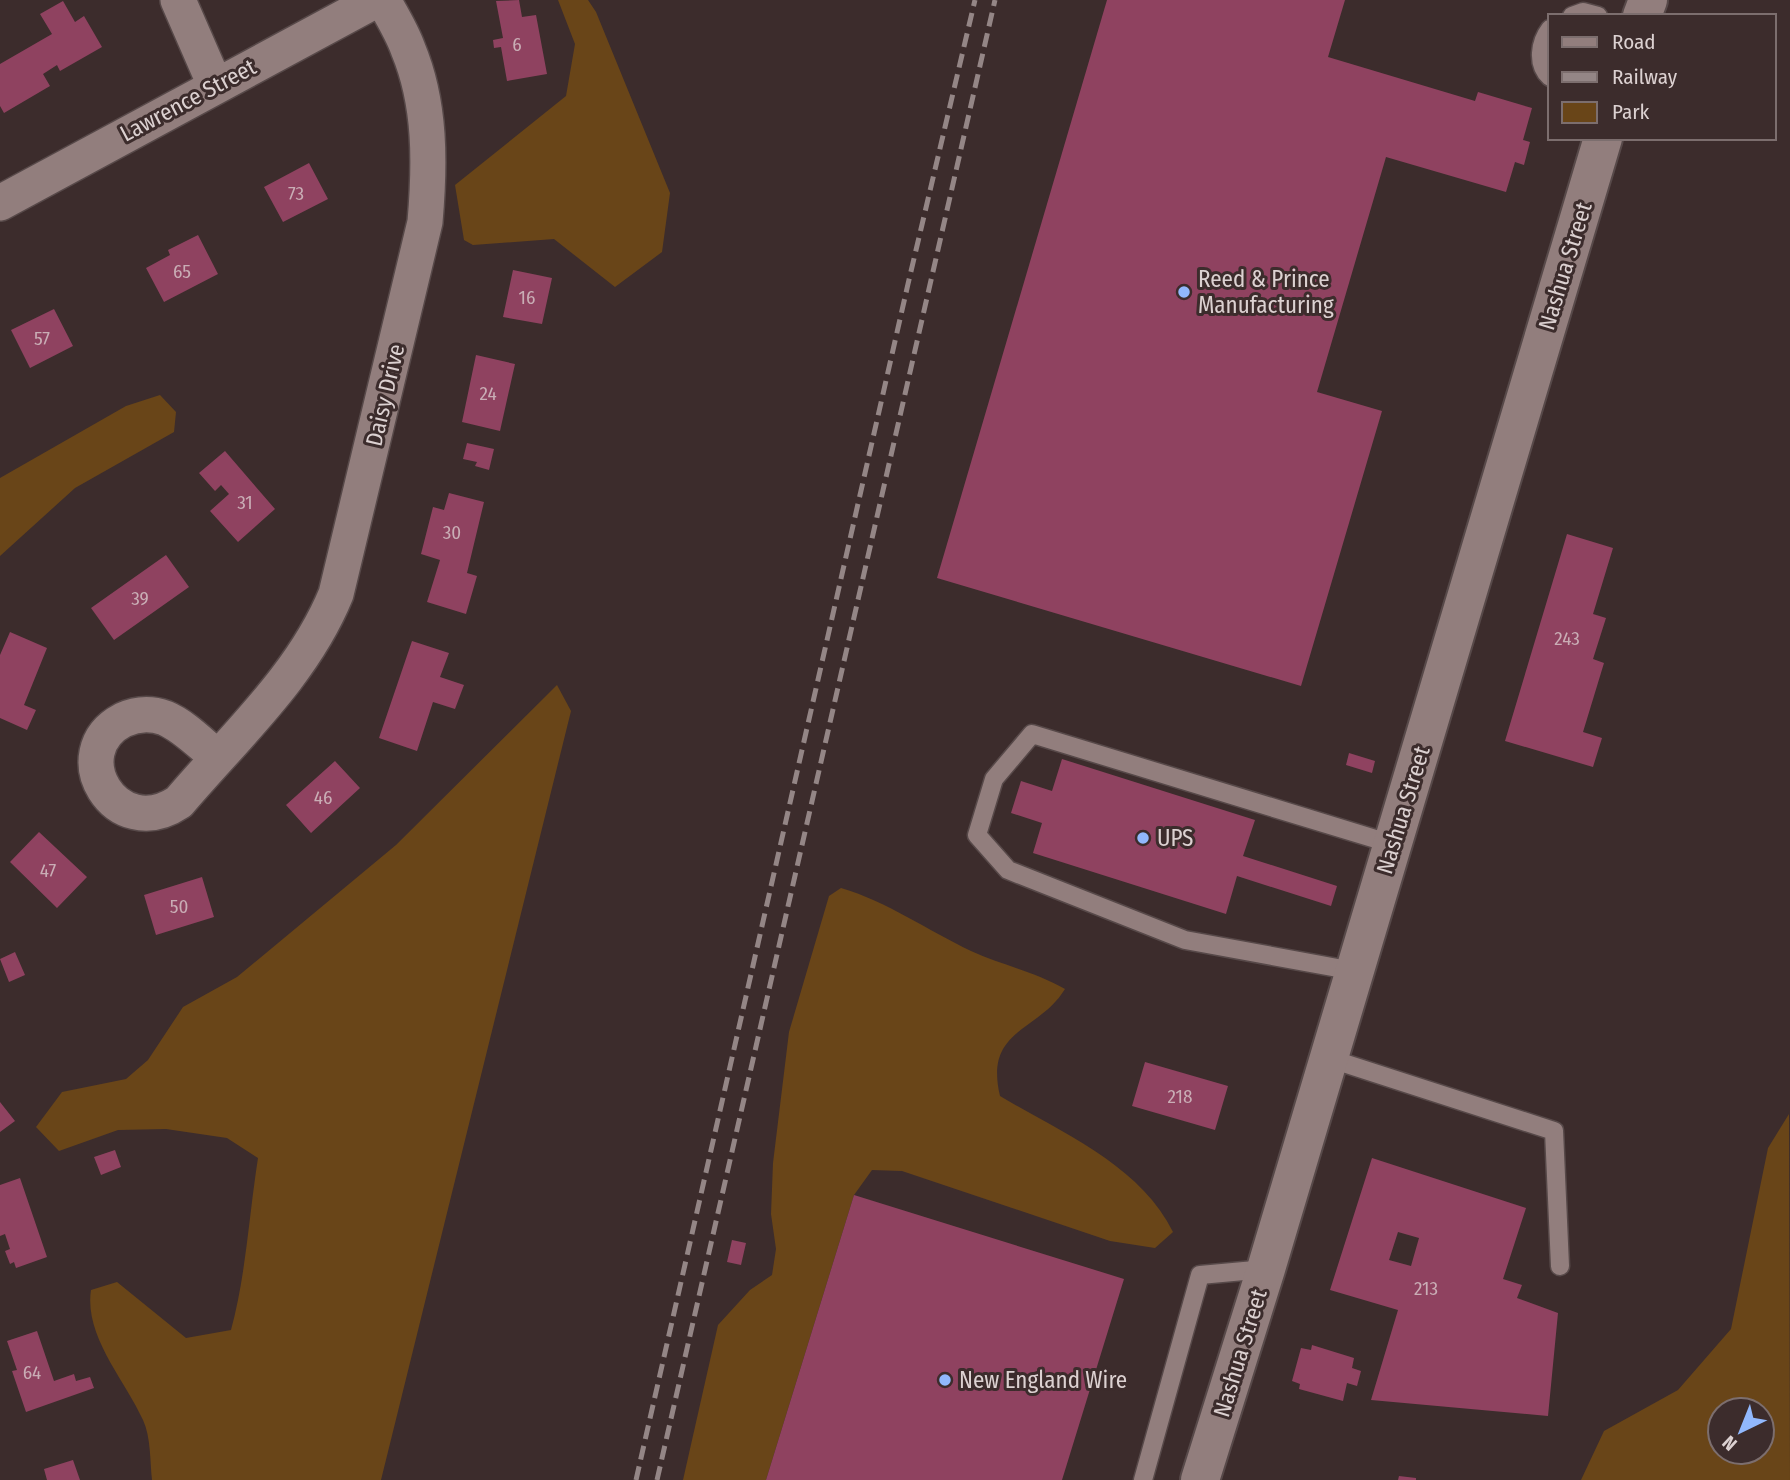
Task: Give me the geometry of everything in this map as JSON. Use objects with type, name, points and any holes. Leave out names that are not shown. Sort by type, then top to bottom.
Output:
[{"type":"main road","name":"Nashua Street","points":[[1199,1480],[1266,1269],[1602,140]]},
{"type":"street","points":[[178,0],[215,85]]},
{"type":"street","name":"Lawrence Street","points":[[0,203],[376,0]]},
{"type":"street","name":"Daisy Drive","points":[[217,757],[299,664],[322,628],[336,594],[425,222],[430,164],[424,105],[409,50],[383,0]]},
{"type":"lane","points":[[1548,32],[1544,37],[1541,56],[1548,75]]},
{"type":"lane","points":[[1354,971],[1185,940],[1008,870],[977,835],[994,779],[1032,734],[1392,844]]},
{"type":"lane","points":[[1328,1058],[1554,1132],[1560,1266]]},
{"type":"lane","points":[[1143,1480],[1200,1275],[1266,1269]]},
{"type":"green space","points":[[558,0],[588,0],[596,12],[670,193],[662,252],[615,287],[554,239],[473,245],[464,240],[455,185],[566,96],[575,44]]},
{"type":"green space","points":[[160,395],[176,412],[174,432],[75,488],[0,556],[0,478],[126,406]]},
{"type":"green space","points":[[557,685],[571,711],[381,1480],[152,1480],[146,1427],[100,1341],[90,1307],[91,1290],[117,1282],[186,1338],[231,1330],[244,1266],[258,1158],[227,1138],[166,1129],[118,1130],[59,1151],[36,1127],[62,1092],[126,1079],[148,1060],[183,1007],[237,977],[396,845]]},
{"type":"green space","points":[[841,888],[891,909],[971,951],[1065,989],[1054,1003],[1006,1044],[997,1074],[1000,1096],[1120,1169],[1159,1208],[1173,1232],[1155,1248],[1110,1241],[902,1171],[872,1170],[854,1195],[766,1480],[683,1480],[718,1325],[750,1290],[772,1275],[776,1249],[771,1214],[773,1163],[789,1032],[829,896]]},
{"type":"green space","points":[[1789,1114],[1790,1480],[1581,1480],[1604,1431],[1678,1390],[1731,1329],[1768,1148]]},
{"type":"building","points":[[519,0],[522,17],[536,15],[547,74],[507,81],[501,47],[494,48],[493,40],[503,38],[496,1]]},
{"type":"building","name":"Reed & Prince Manufacturing","points":[[1107,0],[1345,0],[1328,57],[1475,101],[1478,92],[1532,108],[1523,140],[1530,142],[1524,165],[1515,162],[1506,192],[1386,157],[1317,392],[1382,411],[1301,686],[937,578]]},
{"type":"building","points":[[63,1],[75,22],[84,16],[102,47],[60,71],[57,65],[43,74],[50,86],[4,113],[0,106],[0,64],[52,34],[40,14]]},
{"type":"building","points":[[309,163],[328,199],[283,222],[264,187]]},
{"type":"building","points":[[198,235],[218,274],[164,302],[146,268],[170,255],[168,250]]},
{"type":"building","points":[[513,270],[552,278],[542,324],[503,317]]},
{"type":"building","points":[[54,309],[73,346],[30,368],[11,330]]},
{"type":"building","points":[[476,355],[515,364],[500,431],[462,422]]},
{"type":"building","points":[[467,443],[494,449],[489,470],[475,466],[477,462],[463,459]]},
{"type":"building","points":[[225,451],[275,509],[238,542],[210,511],[229,494],[221,485],[215,491],[199,473]]},
{"type":"building","points":[[449,493],[484,502],[467,573],[477,576],[466,614],[427,602],[440,560],[421,554],[433,507],[444,510]]},
{"type":"building","points":[[1567,534],[1613,548],[1593,614],[1606,618],[1593,659],[1604,663],[1583,732],[1602,738],[1593,767],[1505,741]]},
{"type":"building","points":[[166,555],[189,587],[114,640],[91,608]]},
{"type":"building","points":[[10,632],[47,648],[24,705],[36,710],[27,730],[0,718],[0,655]]},
{"type":"building","points":[[412,641],[449,653],[440,677],[464,685],[455,709],[433,702],[417,751],[379,738]]},
{"type":"building","points":[[1349,753],[1375,761],[1372,773],[1346,765]]},
{"type":"building","name":"UPS","points":[[1062,759],[1255,820],[1243,856],[1337,886],[1331,906],[1237,876],[1226,914],[1033,853],[1042,823],[1011,813],[1021,781],[1052,791]]},
{"type":"building","points":[[335,761],[360,788],[311,833],[286,805]]},
{"type":"building","points":[[39,832],[87,877],[57,908],[10,862]]},
{"type":"building","points":[[202,877],[214,917],[156,935],[144,895]]},
{"type":"building","points":[[15,952],[25,975],[9,982],[0,959]]},
{"type":"building","points":[[1145,1062],[1228,1086],[1215,1130],[1132,1106]]},
{"type":"building","points":[[0,1102],[15,1121],[0,1132]]},
{"type":"building","points":[[115,1150],[121,1167],[101,1175],[94,1157]]},
{"type":"building","points":[[1372,1158],[1526,1208],[1503,1279],[1522,1285],[1517,1298],[1558,1313],[1548,1416],[1371,1400],[1398,1310],[1330,1290]],"holes":[[[1398,1232],[1419,1238],[1411,1266],[1389,1260]]]},
{"type":"building","points":[[20,1178],[47,1257],[16,1268],[14,1262],[10,1264],[5,1251],[10,1249],[5,1234],[0,1236],[0,1185]]},
{"type":"building","name":"New England Wire","points":[[854,1195],[1124,1279],[1062,1480],[766,1480]]},
{"type":"building","points":[[732,1240],[746,1243],[741,1265],[727,1262]]},
{"type":"building","points":[[37,1331],[54,1381],[74,1374],[76,1381],[90,1377],[94,1388],[26,1412],[12,1371],[17,1370],[7,1341]]},
{"type":"building","points":[[1312,1345],[1354,1358],[1352,1368],[1361,1371],[1357,1386],[1347,1383],[1343,1401],[1299,1389],[1300,1384],[1292,1381],[1301,1348],[1311,1350]]},
{"type":"building","points":[[73,1460],[80,1480],[47,1480],[44,1469]]},
{"type":"building","points":[[1399,1476],[1416,1478],[1416,1480],[1398,1480]]},
{"type":"railway","points":[[636,1480],[975,0]]},
{"type":"railway","points":[[657,1480],[995,0]]},
{"type":"place","name":"Reed & Prince Manufacturing","points":[[1184,292]]},
{"type":"place","name":"UPS","points":[[1143,838]]},
{"type":"place","name":"New England Wire","points":[[945,1380]]}]
